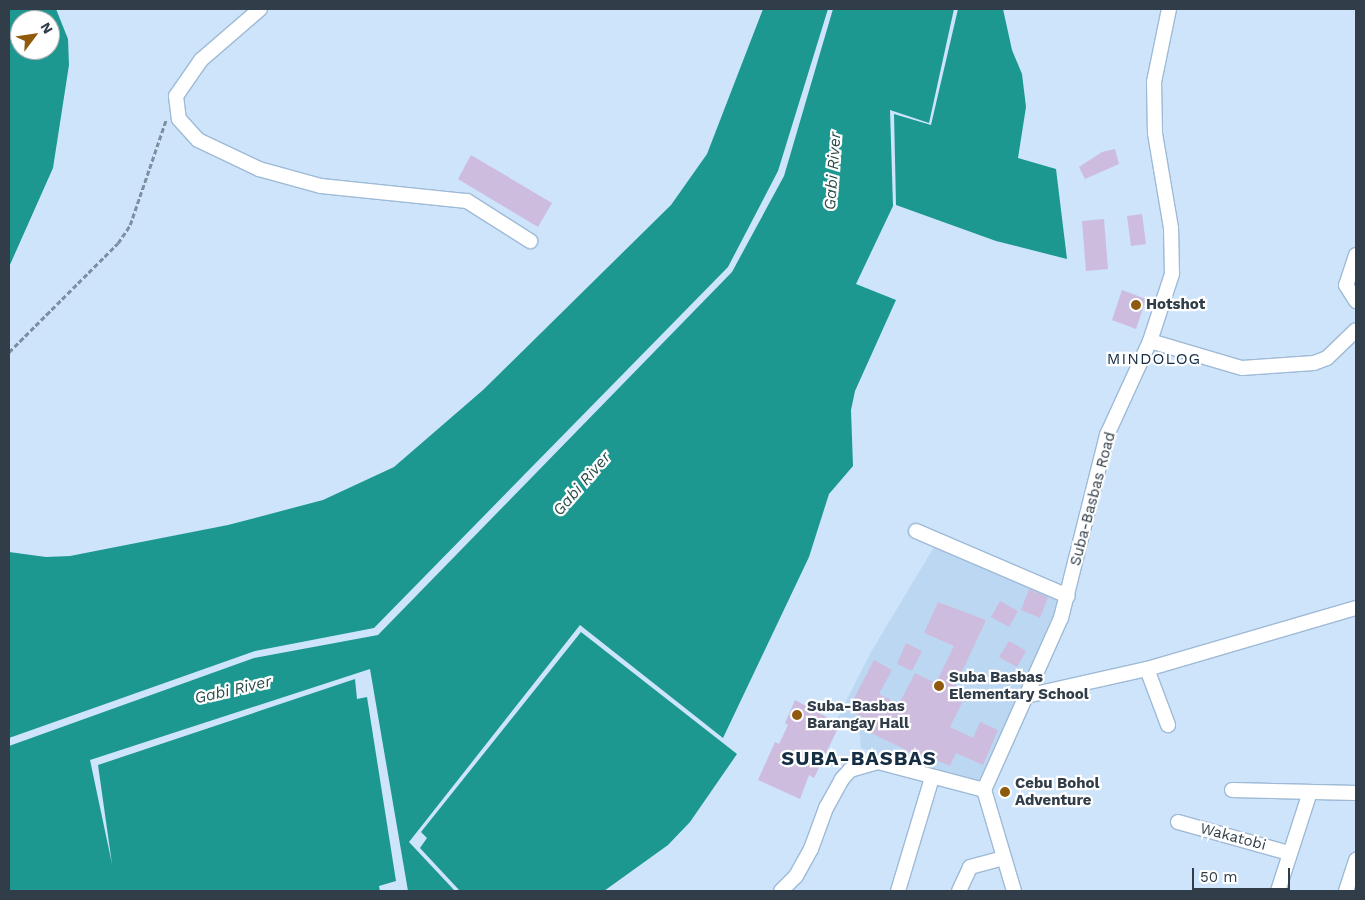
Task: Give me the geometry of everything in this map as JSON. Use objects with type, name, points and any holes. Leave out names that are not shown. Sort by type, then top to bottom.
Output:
[{"type":"street","points":[[260,9],[201,60],[176,96],[179,119],[198,140],[259,169],[321,186],[468,201],[530,241]]},
{"type":"street","name":"Suba-Basbas Road","points":[[984,790],[1068,596],[1107,435],[1150,341],[1172,274],[1172,228],[1155,133],[1154,82],[1169,9]]},
{"type":"street","points":[[1356,255],[1346,285],[1356,300]]},
{"type":"street","points":[[1150,341],[1242,368],[1314,363],[1327,358],[1356,330]]},
{"type":"street","points":[[916,531],[1068,596]]},
{"type":"street","points":[[1026,696],[1147,669],[1356,608]]},
{"type":"street","points":[[1147,669],[1168,725]]},
{"type":"street","points":[[781,891],[796,876],[811,849],[826,808],[842,779],[850,770],[878,762],[932,778],[984,790],[1014,891]]},
{"type":"street","points":[[898,891],[932,778]]},
{"type":"street","points":[[1232,790],[1356,793]]},
{"type":"street","points":[[1278,891],[1310,792]]},
{"type":"street","name":"Wakatobi","points":[[1178,822],[1289,853]]},
{"type":"street","points":[[959,891],[970,867],[1003,858]]},
{"type":"street","points":[[1346,891],[1356,860]]},
{"type":"path","points":[[9,352],[118,243],[130,224],[176,96]]},
{"type":"shaded area","name":"Suba Basbas Elementary School","points":[[937,542],[1063,597],[978,786],[861,748],[860,734],[837,719],[871,652]]},
{"type":"water","points":[[9,9],[56,10],[10,10],[10,60],[60,60],[60,19],[68,39],[69,65],[53,168],[9,267]]},
{"type":"water","points":[[763,9],[828,9],[778,171],[728,267],[374,628],[255,651],[9,738],[9,552],[46,557],[70,556],[228,525],[323,500],[394,467],[483,390],[671,205],[707,154]]},
{"type":"water","name":"Gabi River","points":[[833,9],[954,9],[929,123],[890,110],[893,206],[856,284],[896,300],[855,391],[851,410],[853,466],[829,494],[809,557],[723,738],[580,625],[409,842],[455,891],[408,891],[370,669],[90,760],[112,864],[98,765],[355,679],[357,699],[367,697],[396,881],[379,886],[380,891],[9,891],[9,746],[254,658],[378,635],[732,272],[784,176]]},
{"type":"water","points":[[958,9],[1003,9],[1012,50],[1022,74],[1026,107],[1018,158],[1056,169],[1067,259],[996,241],[896,205],[894,114],[931,125]]},
{"type":"water","points":[[581,632],[737,754],[690,822],[668,845],[604,891],[460,891],[420,848],[427,838],[421,832]]},
{"type":"building","points":[[1115,149],[1119,164],[1085,179],[1079,167],[1102,152]]},
{"type":"building","points":[[471,155],[552,203],[538,227],[458,179]]},
{"type":"building","points":[[1142,214],[1146,244],[1131,246],[1127,216]]},
{"type":"building","points":[[1104,219],[1108,269],[1086,271],[1082,221]]},
{"type":"building","points":[[1122,290],[1146,299],[1136,329],[1112,320]]},
{"type":"building","points":[[1029,589],[1048,597],[1040,618],[1021,610]]},
{"type":"building","points":[[1000,601],[1018,611],[1009,627],[991,617]]},
{"type":"building","points":[[938,602],[986,620],[953,691],[965,697],[950,727],[973,738],[980,722],[998,730],[983,765],[956,753],[950,766],[931,758],[929,761],[869,732],[874,723],[848,710],[874,660],[892,670],[879,694],[899,704],[915,673],[936,683],[954,646],[924,633]]},
{"type":"building","points":[[1009,641],[1026,651],[1017,667],[999,657]]},
{"type":"building","points":[[906,643],[922,651],[912,671],[897,664]]},
{"type":"building","points":[[795,700],[840,724],[814,778],[809,775],[800,799],[758,780],[775,742],[779,744],[788,725],[785,723]]},
{"type":"place","name":"Hotshot","points":[[1136,305]]},
{"type":"place","name":"Suba Basbas Elementary School","points":[[939,686]]},
{"type":"place","name":"Suba-Basbas Barangay Hall","points":[[797,715]]},
{"type":"place","name":"Cebu Bohol Adventure","points":[[1005,792]]},
{"type":"district","name":"MINDOLOG","points":[[1154,359]]},
{"type":"district","name":"SUBA-BASBAS","points":[[859,758]]}]
